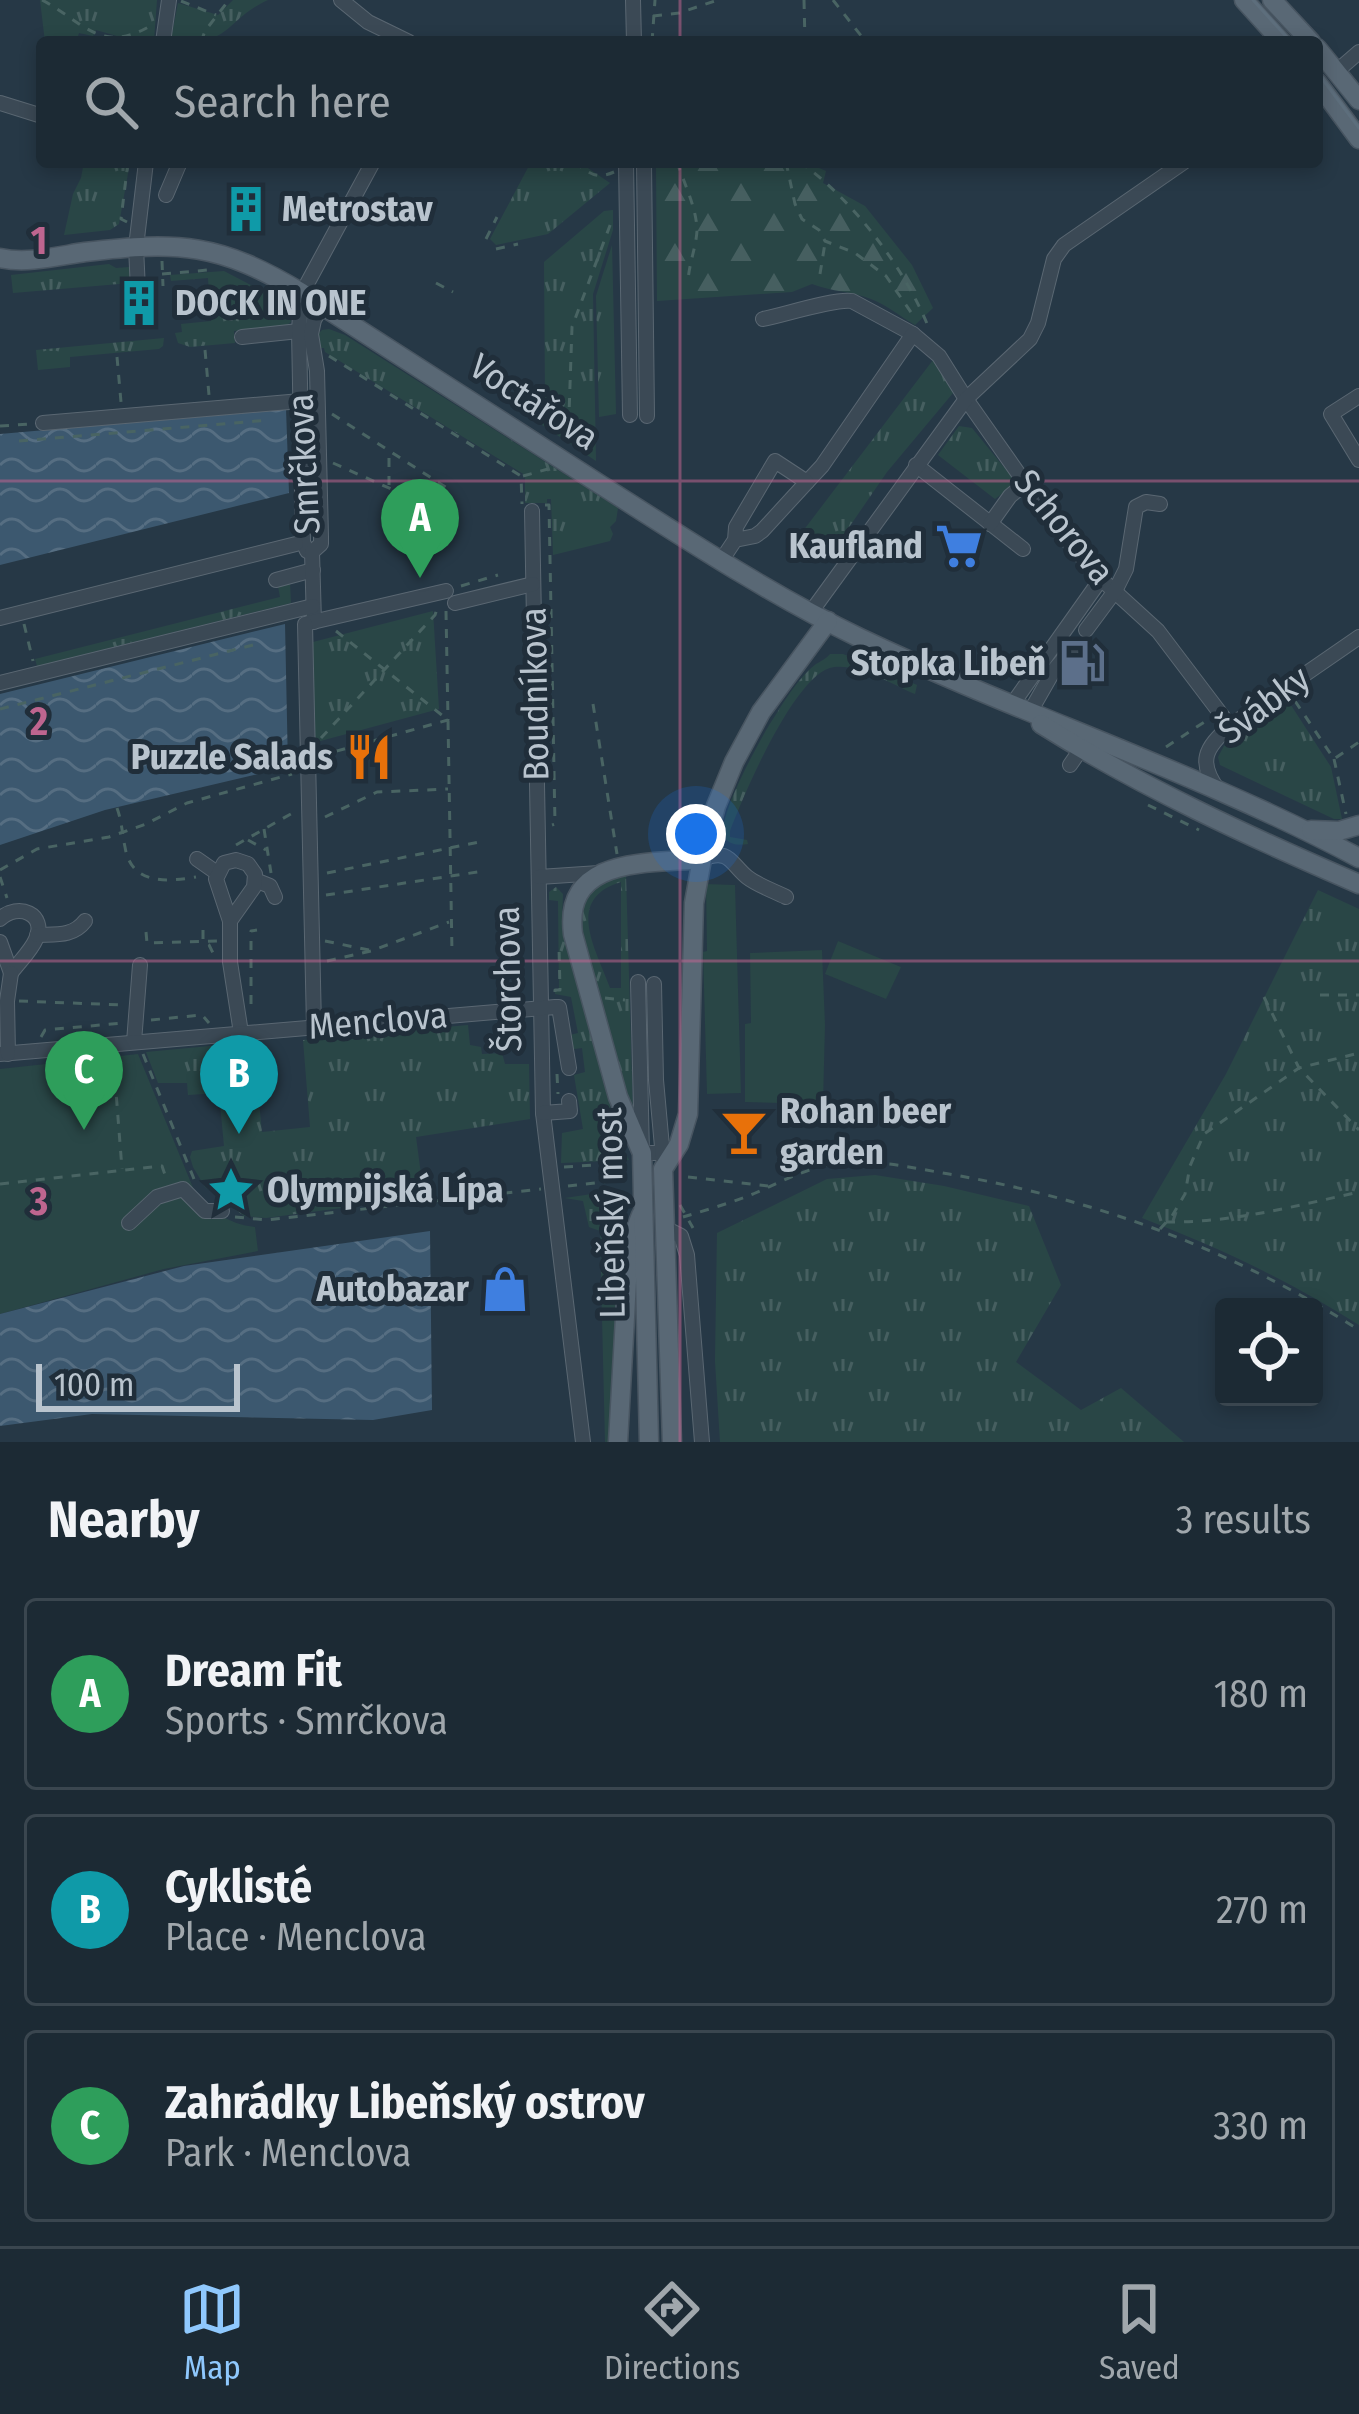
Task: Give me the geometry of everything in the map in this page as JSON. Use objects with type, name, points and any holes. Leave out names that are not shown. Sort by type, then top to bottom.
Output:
[{"type":"main road","points":[[1244,0],[1277,36]]},
{"type":"main road","points":[[1272,0],[1303,36]]},
{"type":"main road","points":[[1323,60],[1359,100]]},
{"type":"main road","points":[[1323,90],[1359,139]]},
{"type":"main road","name":"Voctářova","points":[[0,259],[136,247],[190,248],[230,256],[261,269],[721,561],[819,616],[1020,709],[1089,734],[1305,829],[1359,861]]},
{"type":"main road","points":[[666,1153],[685,1130],[688,1114],[694,903],[702,860],[724,784],[819,616]]},
{"type":"main road","name":"Voctářova","points":[[1020,709],[1075,757],[1358,884]]},
{"type":"main road","points":[[1305,829],[1339,832],[1353,823]]},
{"type":"main road","name":"Štorchova","points":[[611,870],[702,860]]},
{"type":"main road","points":[[1358,884],[1359,861]]},
{"type":"main road","points":[[611,870],[582,885],[574,899],[572,934],[618,1097],[642,1153]]},
{"type":"main road","name":"Libeňský most","points":[[642,1153],[649,1442]]},
{"type":"main road","name":"Libeňský most","points":[[666,1153],[672,1442]]},
{"type":"main road","points":[[618,1442],[629,1246],[644,1210]]},
{"type":"street","points":[[164,36],[169,0]]},
{"type":"street","points":[[340,0],[397,36]]},
{"type":"street","points":[[634,0],[634,36]]},
{"type":"street","points":[[1323,59],[1359,52]]},
{"type":"street","points":[[0,103],[36,114]]},
{"type":"street","points":[[138,290],[136,247],[145,168]]},
{"type":"street","points":[[166,194],[177,168]]},
{"type":"street","points":[[311,299],[370,168]]},
{"type":"street","points":[[621,168],[638,413],[644,168]]},
{"type":"street","points":[[819,616],[916,465],[966,399],[1030,339],[1039,323],[1054,259],[1064,245],[1175,168]]},
{"type":"street","name":"Smrčkova","points":[[311,299],[300,315],[299,372],[303,542],[312,552]]},
{"type":"street","name":"Smrčkova","points":[[311,299],[321,544],[312,552]]},
{"type":"street","name":"Schorova","points":[[763,320],[842,299],[852,301],[939,356],[1058,530],[1101,579],[1158,631],[1230,726]]},
{"type":"street","points":[[242,337],[299,331]]},
{"type":"street","points":[[735,540],[762,531],[822,466],[914,337]]},
{"type":"street","name":"Smrčkova","points":[[299,372],[317,371]]},
{"type":"street","points":[[1358,399],[1331,413],[1359,460]]},
{"type":"street","points":[[43,423],[301,401]]},
{"type":"street","points":[[721,561],[775,461],[807,482]]},
{"type":"street","points":[[916,465],[1022,550]]},
{"type":"street","points":[[990,524],[1027,482]]},
{"type":"street","points":[[1086,630],[1126,569],[1136,507],[1146,502],[1160,504]]},
{"type":"street","name":"Boudníkova","points":[[532,511],[538,877]]},
{"type":"street","points":[[0,618],[296,544]]},
{"type":"street","points":[[312,552],[333,550]]},
{"type":"street","name":"Smrčkova","points":[[312,552],[307,756],[314,1027]]},
{"type":"street","points":[[276,580],[313,570]]},
{"type":"street","points":[[1020,709],[1101,579]]},
{"type":"street","points":[[0,683],[312,619],[533,584]]},
{"type":"street","name":"Švábky","points":[[1219,791],[1207,772],[1207,752],[1230,726],[1359,637]]},
{"type":"street","points":[[1020,709],[1072,649]]},
{"type":"street","points":[[702,860],[713,855],[735,860],[747,877],[786,896]]},
{"type":"street","points":[[196,859],[216,876],[230,921],[230,962],[241,1033]]},
{"type":"street","points":[[216,876],[224,863],[242,861],[267,888]]},
{"type":"street","name":"Štorchova","points":[[583,1442],[543,1113],[538,877],[611,870]]},
{"type":"street","points":[[230,921],[254,886],[267,888]]},
{"type":"street","points":[[4,913],[22,910],[33,916],[38,935]]},
{"type":"street","points":[[38,935],[69,933],[85,921]]},
{"type":"street","points":[[11,973],[38,935]]},
{"type":"street","points":[[0,942],[11,973],[5,1049]]},
{"type":"street","points":[[136,1042],[140,965]]},
{"type":"street","name":"Libeňský most","points":[[638,982],[642,1153]]},
{"type":"street","name":"Libeňský most","points":[[659,983],[656,1080],[666,1153]]},
{"type":"street","points":[[541,1006],[559,1007],[569,1068]]},
{"type":"street","name":"Menclova","points":[[5,1049],[541,1006]]},
{"type":"street","points":[[543,1113],[570,1112],[569,1101]]},
{"type":"street","points":[[642,1153],[666,1153]]},
{"type":"street","points":[[129,1223],[158,1197],[183,1189],[205,1211],[222,1211]]},
{"type":"street","points":[[664,1228],[681,1236],[687,1256],[702,1442]]},
{"type":"path","points":[[42,0],[91,32],[112,36]]},
{"type":"path","points":[[179,0],[217,15]]},
{"type":"path","points":[[203,36],[229,0]]},
{"type":"path","points":[[652,36],[655,0]]},
{"type":"path","points":[[653,16],[718,0]]},
{"type":"path","points":[[804,0],[805,36]]},
{"type":"path","points":[[833,0],[861,36]]},
{"type":"path","points":[[133,36],[166,19]]},
{"type":"path","points":[[127,168],[121,219],[131,223]]},
{"type":"path","points":[[585,168],[602,177],[619,168]]},
{"type":"path","points":[[679,168],[696,221],[688,281]]},
{"type":"path","points":[[787,168],[802,219],[819,230],[825,241],[820,274]]},
{"type":"path","points":[[808,168],[895,264],[917,299],[939,356]]},
{"type":"path","points":[[568,445],[572,327],[616,211]]},
{"type":"path","points":[[486,239],[497,217]]},
{"type":"path","points":[[825,241],[855,253],[886,276],[902,296],[914,337]]},
{"type":"path","points":[[496,249],[518,244]]},
{"type":"path","points":[[162,266],[163,286]]},
{"type":"path","points":[[162,274],[224,269]]},
{"type":"path","points":[[436,283],[453,292]]},
{"type":"path","points":[[205,350],[208,391]]},
{"type":"path","points":[[323,353],[521,476],[553,468]]},
{"type":"path","points":[[118,357],[121,398]]},
{"type":"path","points":[[319,457],[447,516],[447,488],[337,417]]},
{"type":"path","points":[[19,441],[268,420]]},
{"type":"path","points":[[0,426],[43,423]]},
{"type":"path","points":[[388,487],[389,451]]},
{"type":"path","points":[[521,476],[522,506],[549,505],[555,824],[545,825]]},
{"type":"path","points":[[499,578],[461,592],[461,586],[499,578]]},
{"type":"path","points":[[307,756],[450,597]]},
{"type":"path","points":[[450,597],[452,953]]},
{"type":"path","points":[[312,619],[337,633],[448,720]]},
{"type":"path","points":[[23,620],[29,646]]},
{"type":"path","points":[[0,709],[253,645]]},
{"type":"path","points":[[52,681],[56,695]]},
{"type":"path","points":[[1293,698],[1334,758],[1353,823]]},
{"type":"path","points":[[593,704],[611,870]]},
{"type":"path","points":[[1166,747],[1220,711]]},
{"type":"path","points":[[307,756],[448,720]]},
{"type":"path","points":[[1334,758],[1359,742]]},
{"type":"path","points":[[4,913],[0,873],[37,850],[125,831],[187,803],[294,774]]},
{"type":"path","points":[[308,825],[377,792],[449,789]]},
{"type":"path","points":[[234,846],[302,807]]},
{"type":"path","points":[[117,808],[128,858],[148,878],[170,882],[216,876]]},
{"type":"path","points":[[264,829],[272,867],[267,888]]},
{"type":"path","points":[[246,839],[267,850]]},
{"type":"path","points":[[310,876],[484,841]]},
{"type":"path","points":[[310,897],[484,871]]},
{"type":"path","points":[[312,965],[371,951],[451,921]]},
{"type":"path","points":[[251,1014],[251,931],[257,930]]},
{"type":"path","points":[[146,932],[147,943],[230,941]]},
{"type":"path","points":[[311,938],[371,951]]},
{"type":"path","points":[[62,1002],[63,992]]},
{"type":"path","points":[[90,994],[90,1003]]},
{"type":"path","points":[[1320,994],[1359,995]]},
{"type":"path","points":[[1264,997],[1299,1068],[1359,1130]]},
{"type":"path","points":[[612,1000],[627,1000]]},
{"type":"path","points":[[8,1001],[90,1003],[136,1014]]},
{"type":"path","points":[[5,1049],[17,1037],[40,1039],[45,1030],[136,1014],[202,1016],[210,1024]]},
{"type":"path","points":[[136,1042],[195,1182]]},
{"type":"path","points":[[1158,1230],[1185,1194],[1190,1166],[1204,1134],[1299,1068],[1359,1053]]},
{"type":"path","points":[[115,1079],[122,1170]]},
{"type":"path","points":[[550,1168],[621,1164]]},
{"type":"path","points":[[687,1216],[822,1166],[889,1164],[1030,1190],[1158,1230],[1239,1263],[1359,1330]]},
{"type":"path","points":[[0,1184],[162,1166],[171,1191]]},
{"type":"path","points":[[688,1178],[770,1186]]},
{"type":"path","points":[[222,1211],[238,1219],[266,1220],[620,1180]]},
{"type":"path","points":[[1166,1222],[1261,1214],[1359,1192]]},
{"type":"path","points":[[680,1204],[692,1223],[696,1249],[687,1256]]},
{"type":"green space","points":[[40,0],[157,0],[154,36],[117,36],[96,30],[93,36],[44,36]]},
{"type":"green space","points":[[233,0],[268,0],[217,36],[172,36],[178,3],[218,15]]},
{"type":"green space","points":[[83,168],[129,168],[119,224],[110,230],[64,235]]},
{"type":"green space","points":[[528,168],[588,168],[610,183],[548,234],[496,245],[490,239]]},
{"type":"green space","points":[[656,168],[819,168],[826,171],[823,183],[865,206],[912,265],[933,308],[915,325],[871,299],[812,284],[792,292],[657,301]]},
{"type":"green space","points":[[613,210],[613,230],[593,294],[596,461],[533,419],[530,411],[545,397],[544,262],[604,211]]},
{"type":"green space","points":[[612,245],[616,414],[599,417],[596,296]]},
{"type":"green space","points":[[109,264],[130,267],[131,283],[13,293],[11,275]]},
{"type":"green space","points":[[224,271],[287,304],[291,322],[284,327],[234,331],[235,343],[190,347],[178,343],[175,333],[182,332],[181,324],[211,321],[208,278],[171,281],[170,275]]},
{"type":"green space","points":[[329,329],[618,508],[610,541],[553,555],[551,499],[525,503],[525,475],[324,348],[317,348],[317,335]]},
{"type":"green space","points":[[164,338],[159,349],[70,357],[70,367],[38,370],[36,350]]},
{"type":"green space","points":[[933,360],[953,393],[887,472],[832,552],[803,531]]},
{"type":"green space","points":[[959,426],[972,428],[1012,477],[1012,486],[995,499],[938,455]]},
{"type":"green space","points":[[290,583],[291,603],[37,666],[35,659],[280,597],[278,586]]},
{"type":"green space","points":[[433,611],[439,709],[313,743],[313,642]]},
{"type":"green space","points":[[830,654],[843,654],[917,685],[915,694],[854,669],[834,667],[819,674],[788,711],[737,814],[730,837],[748,844],[731,843],[724,835],[727,811],[752,756],[793,688]]},
{"type":"green space","points":[[1287,699],[1331,767],[1342,819],[1220,765],[1218,757],[1224,746]]},
{"type":"green space","points":[[626,875],[633,1112],[581,927],[590,890]],"holes":[[[621,882],[621,988],[610,988],[589,927],[593,900]]]},
{"type":"green space","points":[[706,884],[735,885],[741,1093],[707,1094]]},
{"type":"green space","points":[[556,887],[563,894],[562,921],[619,1140],[629,1160],[561,1163],[562,1133],[583,1129],[574,1075],[585,1072],[582,1048],[569,1045],[570,1035],[578,1033],[571,997],[555,994],[559,989],[558,901],[549,900],[549,892]]},
{"type":"green space","points":[[1318,890],[1359,909],[1359,1325],[1323,1304],[1323,1298],[1314,1298],[1142,1218],[1226,1074]]},
{"type":"green space","points":[[838,941],[901,967],[886,999],[825,974]]},
{"type":"green space","points":[[822,950],[823,1104],[745,1102],[750,953]]},
{"type":"green space","points":[[468,1025],[470,1045],[481,1047],[482,1054],[502,1053],[505,1064],[529,1064],[530,1119],[416,1137],[424,1197],[266,1218],[244,1216],[205,1187],[193,1167],[192,1151],[224,1146],[219,1093],[188,1095],[187,1083],[158,1083],[146,1052],[253,1042],[262,1132],[310,1127],[303,1040]]},
{"type":"green space","points":[[138,1054],[194,1190],[221,1215],[255,1227],[258,1251],[164,1269],[0,1314],[0,1069]]},
{"type":"green space","points":[[875,1175],[1029,1206],[1061,1285],[1016,1362],[1081,1410],[1121,1388],[1184,1442],[720,1442],[715,1361],[717,1233],[827,1179]]},
{"type":"green space","points":[[619,1190],[613,1442],[605,1442],[600,1231],[589,1227],[583,1201],[565,1198]]},
{"type":"water","points":[[286,409],[289,493],[0,565],[0,434]]},
{"type":"water","points":[[285,624],[288,767],[105,810],[0,845],[0,694]]},
{"type":"water","points":[[430,1231],[432,1410],[373,1420],[92,1414],[0,1426],[0,1314],[184,1266]]},
{"type":"tram line","points":[[1253,0],[1286,36]]},
{"type":"tram line","points":[[1323,80],[1359,128]]},
{"type":"place","name":"Metrostav","points":[[246,209]]},
{"type":"place","name":"DOCK IN ONE","points":[[139,303]]},
{"type":"place","name":"Kaufland","points":[[959,546]]},
{"type":"place","name":"Dream Fit","points":[[420,578]]},
{"type":"place","name":"Stopka Libeň","points":[[1082,663]]},
{"type":"place","name":"Puzzle Salads","points":[[369,757]]},
{"type":"place","name":"Zahrádky Libeňský ostrov","points":[[84,1130]]},
{"type":"place","name":"Rohan beer garden","points":[[744,1132]]},
{"type":"place","name":"Cyklisté","points":[[239,1134]]},
{"type":"place","name":"Olympijská Lípa","points":[[231,1190]]},
{"type":"place","name":"Autobazar","points":[[505,1289]]}]
